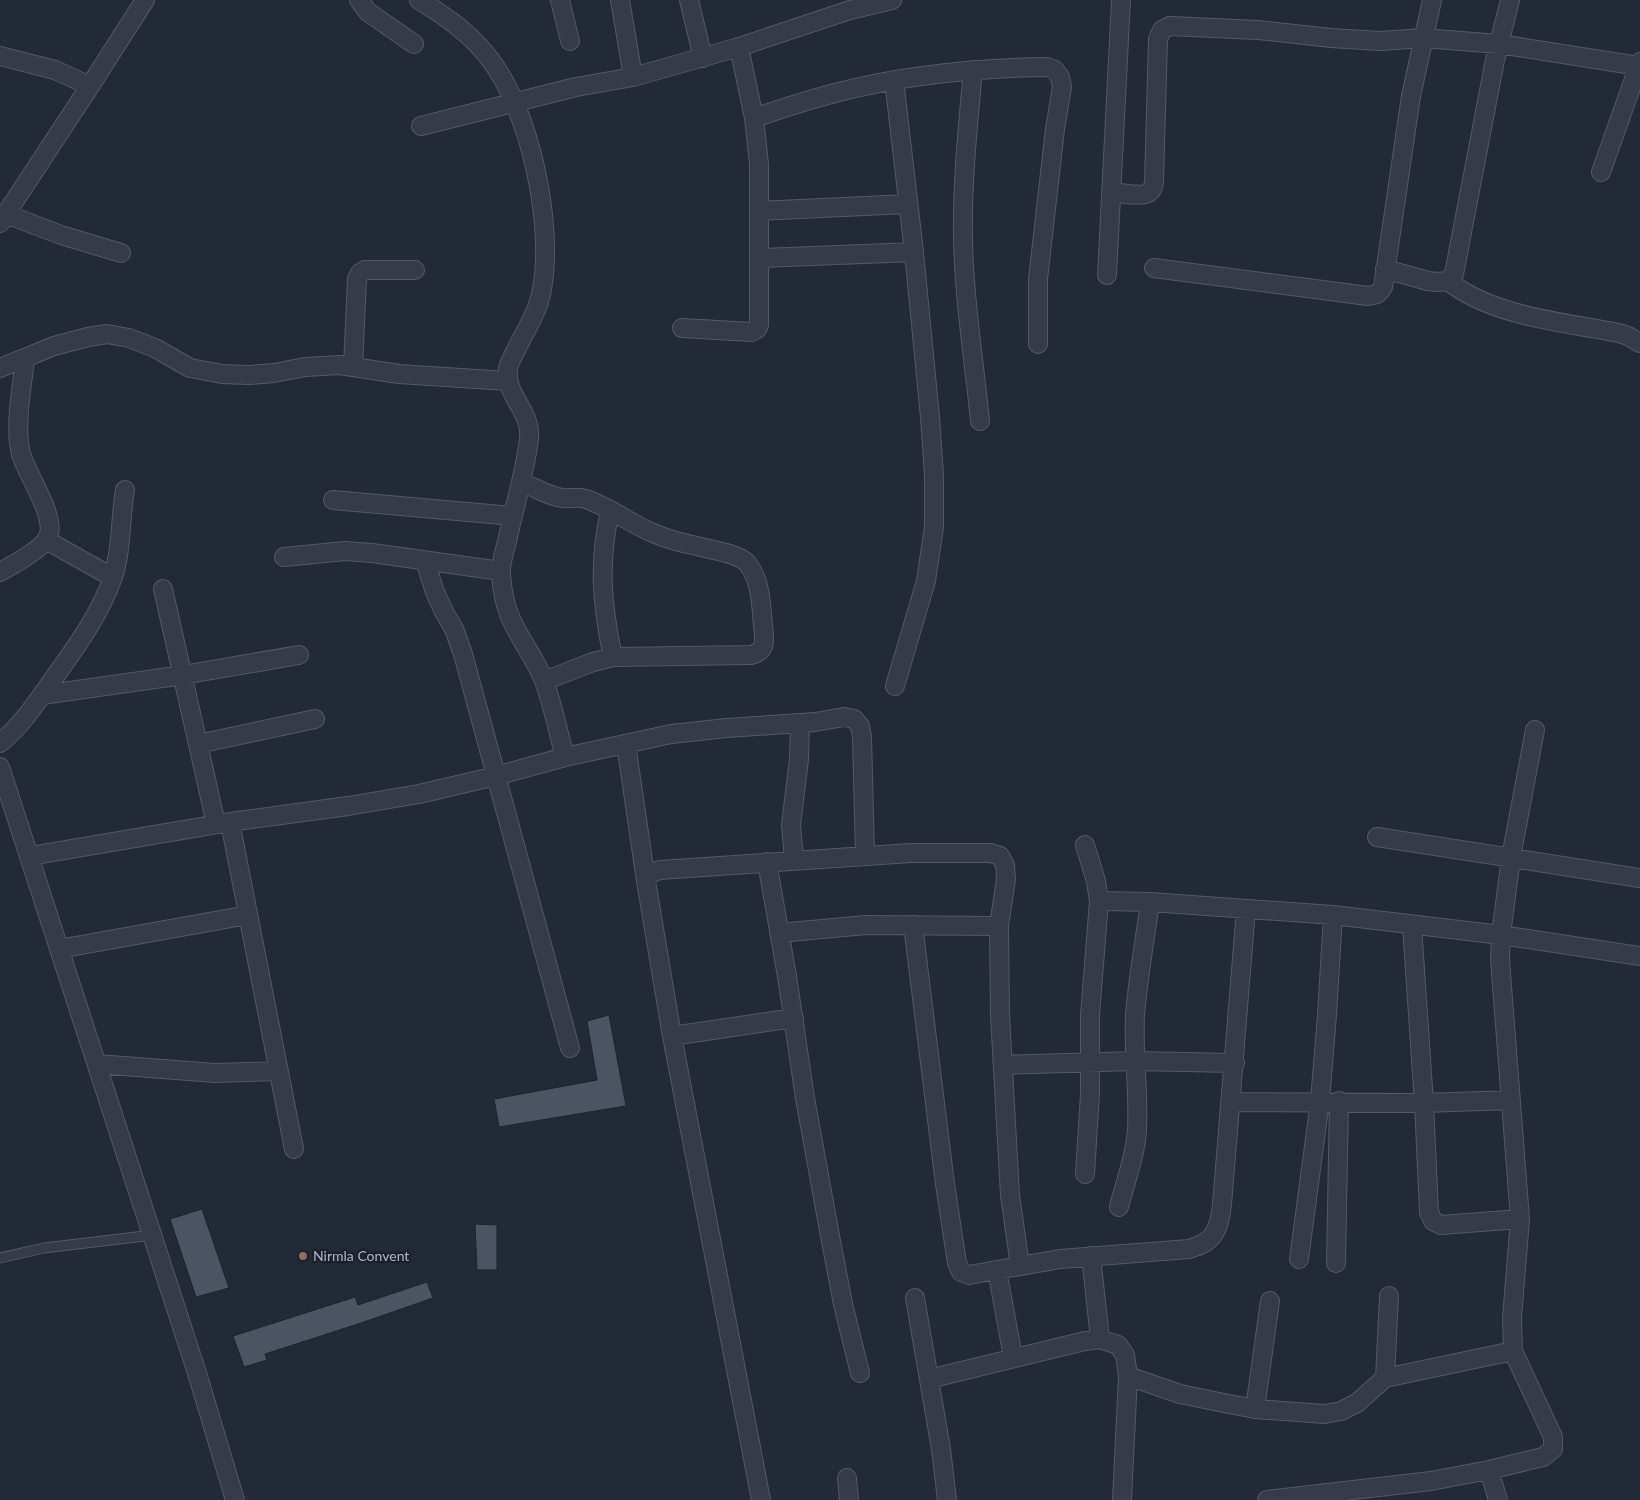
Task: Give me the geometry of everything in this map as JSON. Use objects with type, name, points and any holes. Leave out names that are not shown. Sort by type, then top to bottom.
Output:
[{"type":"street","points":[[121,253],[61,234],[3,219],[144,0]]},
{"type":"street","points":[[359,0],[368,12],[414,44]]},
{"type":"street","points":[[419,0],[464,31],[490,59],[515,102],[528,140],[539,192],[545,234],[545,272],[542,292],[534,314],[508,366],[507,381],[528,422],[529,436],[521,482],[501,571],[509,614],[544,681],[565,757]]},
{"type":"street","points":[[560,0],[570,40]]},
{"type":"street","points":[[620,0],[634,77]]},
{"type":"street","points":[[689,0],[703,58]]},
{"type":"street","points":[[421,126],[576,87],[634,77],[739,47],[849,5],[892,0]]},
{"type":"street","points":[[1107,275],[1121,0]]},
{"type":"street","points":[[1154,268],[1368,296],[1380,292],[1411,96],[1432,0]]},
{"type":"street","points":[[1448,281],[1454,274],[1499,44],[1510,0]]},
{"type":"street","points":[[1111,192],[1141,195],[1152,190],[1154,183],[1158,39],[1162,30],[1170,26],[1258,30],[1380,41],[1423,38],[1499,44],[1639,64],[1601,172]]},
{"type":"street","points":[[682,328],[752,332],[757,329],[758,325],[759,164],[754,118],[739,47]]},
{"type":"street","points":[[0,56],[55,70],[90,86]]},
{"type":"street","points":[[754,118],[834,93],[894,80],[973,70],[1047,67],[1055,70],[1060,77],[1062,87],[1055,129],[1038,279],[1038,344]]},
{"type":"street","points":[[973,70],[967,135],[963,237],[965,278],[980,421]]},
{"type":"street","points":[[894,80],[914,252],[934,476],[934,527],[926,581],[895,686]]},
{"type":"street","points":[[759,211],[908,204]]},
{"type":"street","points":[[758,258],[914,252]]},
{"type":"street","points":[[1385,269],[1437,282],[1448,281],[1462,292],[1479,301],[1526,315],[1619,333],[1640,343]]},
{"type":"street","points":[[353,367],[358,279],[360,273],[365,270],[415,270]]},
{"type":"street","points":[[0,368],[54,346],[107,334],[129,338],[190,368],[222,374],[274,373],[305,367],[340,365],[399,374],[507,381]]},
{"type":"street","points":[[0,572],[22,560],[46,540],[50,529],[48,516],[21,454],[18,436],[25,359]]},
{"type":"street","points":[[521,482],[562,498],[574,497],[588,500],[653,533],[675,541],[736,556],[745,562],[753,572],[758,586],[764,641],[763,648],[759,653],[751,655],[613,658],[576,667],[544,681]]},
{"type":"street","points":[[0,744],[20,724],[42,695],[76,647],[94,616],[112,577],[119,554],[125,490]]},
{"type":"street","points":[[333,500],[513,516]]},
{"type":"street","points":[[610,511],[605,531],[602,594],[613,658]]},
{"type":"street","points":[[46,540],[112,577]]},
{"type":"street","points":[[284,557],[345,551],[501,571]]},
{"type":"street","points":[[426,561],[435,592],[454,628],[463,654],[570,1048]]},
{"type":"street","points":[[163,589],[198,744],[248,915],[294,1149]]},
{"type":"street","points":[[42,695],[299,656]]},
{"type":"street","points":[[30,856],[222,823],[357,805],[419,794],[565,757],[671,734],[800,724],[844,717],[854,719],[860,726],[862,737],[865,856]]},
{"type":"street","points":[[198,744],[315,719]]},
{"type":"street","points":[[794,860],[792,825],[799,759],[800,724]]},
{"type":"street","points":[[1267,1500],[1289,1499],[1431,1481],[1543,1457],[1553,1449],[1553,1437],[1513,1350],[1512,1318],[1520,1220],[1500,960],[1501,935],[1511,857],[1535,730]]},
{"type":"street","points":[[626,744],[646,881],[672,1036],[761,1500]]},
{"type":"street","points":[[0,767],[153,1235],[235,1500]]},
{"type":"street","points":[[1377,837],[1640,878]]},
{"type":"street","points":[[1085,845],[1096,881],[1099,901],[1093,965],[1089,1062],[1090,1112],[1085,1174]]},
{"type":"street","points":[[646,881],[650,873],[660,870],[794,860],[911,853],[991,853],[1000,856],[1005,865],[1006,879],[998,926],[1000,1015],[1010,1195],[1020,1266]]},
{"type":"street","points":[[767,862],[794,1018],[805,1098],[828,1226],[843,1304],[860,1373]]},
{"type":"street","points":[[1099,901],[1150,902],[1333,915],[1412,926],[1501,935],[1640,956]]},
{"type":"street","points":[[1119,1207],[1137,1130],[1134,1061],[1135,1016],[1138,981],[1150,902]]},
{"type":"street","points":[[913,925],[945,1184],[957,1263],[961,1272],[969,1276],[1060,1259],[1189,1249],[1202,1244],[1213,1236],[1219,1222],[1235,1063],[1246,909]]},
{"type":"street","points":[[59,949],[248,915]]},
{"type":"street","points":[[1299,1259],[1320,1101],[1333,915]]},
{"type":"street","points":[[779,933],[866,924],[998,926]]},
{"type":"street","points":[[1412,926],[1429,1212],[1433,1221],[1441,1225],[1520,1220]]},
{"type":"street","points":[[672,1036],[794,1018]]},
{"type":"street","points":[[1003,1065],[1134,1061],[1235,1063]]},
{"type":"street","points":[[97,1064],[215,1073],[278,1071]]},
{"type":"street","points":[[1231,1102],[1339,1101],[1424,1103],[1510,1100]]},
{"type":"street","points":[[1336,1263],[1339,1101]]},
{"type":"street","points":[[1091,1256],[1100,1339]]},
{"type":"street","points":[[997,1270],[1014,1357]]},
{"type":"street","points":[[1385,1378],[1388,1296]]},
{"type":"street","points":[[915,1298],[942,1449],[947,1500]]},
{"type":"street","points":[[1255,1409],[1270,1301]]},
{"type":"street","points":[[929,1379],[1076,1343],[1100,1339],[1118,1345],[1125,1355],[1128,1376],[1122,1500]]},
{"type":"street","points":[[1128,1376],[1180,1394],[1255,1409],[1324,1414],[1341,1411],[1357,1403],[1385,1378],[1513,1350]]},
{"type":"street","points":[[1489,1470],[1498,1500]]},
{"type":"street","points":[[847,1478],[850,1500]]},
{"type":"lane","points":[[0,1258],[44,1248],[153,1235]]},
{"type":"building","points":[[609,1015],[626,1106],[499,1127],[494,1099],[597,1080],[587,1021]]},
{"type":"building","points":[[202,1209],[229,1288],[196,1297],[170,1219]]},
{"type":"building","points":[[475,1224],[497,1225],[497,1270],[477,1270]]},
{"type":"building","points":[[427,1282],[433,1298],[265,1354],[267,1360],[244,1367],[233,1336],[355,1297],[358,1305]]},
{"type":"place","name":"Nirmla Convent","points":[[303,1256]]}]
